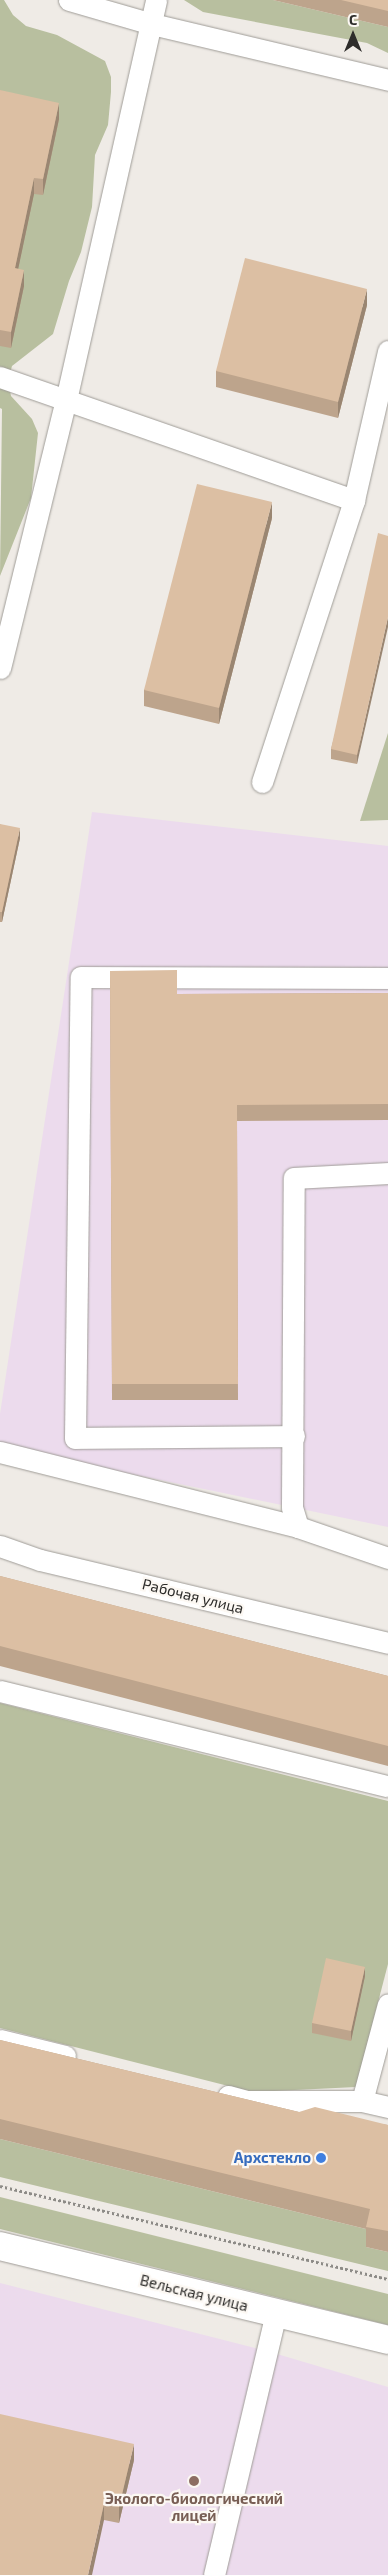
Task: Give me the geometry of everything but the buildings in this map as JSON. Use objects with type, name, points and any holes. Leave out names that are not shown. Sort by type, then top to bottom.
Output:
[{"type":"street","name":"Вельская улица","points":[[0,2246],[388,2340]]},
{"type":"lane","points":[[70,0],[152,24],[388,80]]},
{"type":"lane","points":[[0,668],[66,400],[156,0]]},
{"type":"lane","points":[[262,782],[354,500],[388,351]]},
{"type":"lane","points":[[0,378],[354,500]]},
{"type":"lane","points":[[294,1436],[75,1438],[81,977],[388,978]]},
{"type":"lane","points":[[298,1527],[292,1507],[294,1436],[294,1178],[388,1173]]},
{"type":"lane","points":[[0,1452],[298,1527],[388,1558]]},
{"type":"lane","name":"Рабочая улица","points":[[0,1546],[40,1560],[388,1643]]},
{"type":"lane","points":[[0,1691],[388,1786]]},
{"type":"lane","points":[[362,2100],[388,2004]]},
{"type":"lane","points":[[0,2040],[85,2061]]},
{"type":"lane","points":[[209,2092],[247,2101],[362,2100],[388,2107]]},
{"type":"lane","points":[[214,2575],[276,2313]]},
{"type":"path","points":[[0,2186],[388,2280]]},
{"type":"shaded area","points":[[92,812],[388,846],[388,1527],[0,1447],[0,1414]]},
{"type":"shaded area","name":"Эколого-биологический лицей","points":[[0,2283],[267,2351],[388,2387],[388,2575],[0,2575]]},
{"type":"green space","points":[[0,0],[4,0],[13,15],[26,26],[57,35],[105,61],[111,77],[111,92],[108,125],[95,155],[92,207],[81,252],[69,281],[53,334],[12,366],[8,381],[11,396],[32,419],[38,433],[31,498],[0,576],[2,409],[0,408]]},
{"type":"green space","points":[[184,0],[273,0],[388,27],[388,53],[367,43],[203,12]]},
{"type":"green space","points":[[388,733],[388,820],[360,821]]},
{"type":"green space","points":[[0,1703],[388,1801],[388,1964],[356,2087],[252,2092],[0,2028]]},
{"type":"green space","points":[[0,2139],[370,2230],[366,2247],[388,2252],[388,2271],[0,2177]]},
{"type":"green space","points":[[0,2197],[388,2294],[388,2325],[0,2229]]},
{"type":"place","name":"Архстекло","points":[[321,2158]]},
{"type":"place","name":"Эколого-биологический лицей","points":[[194,2481]]}]
